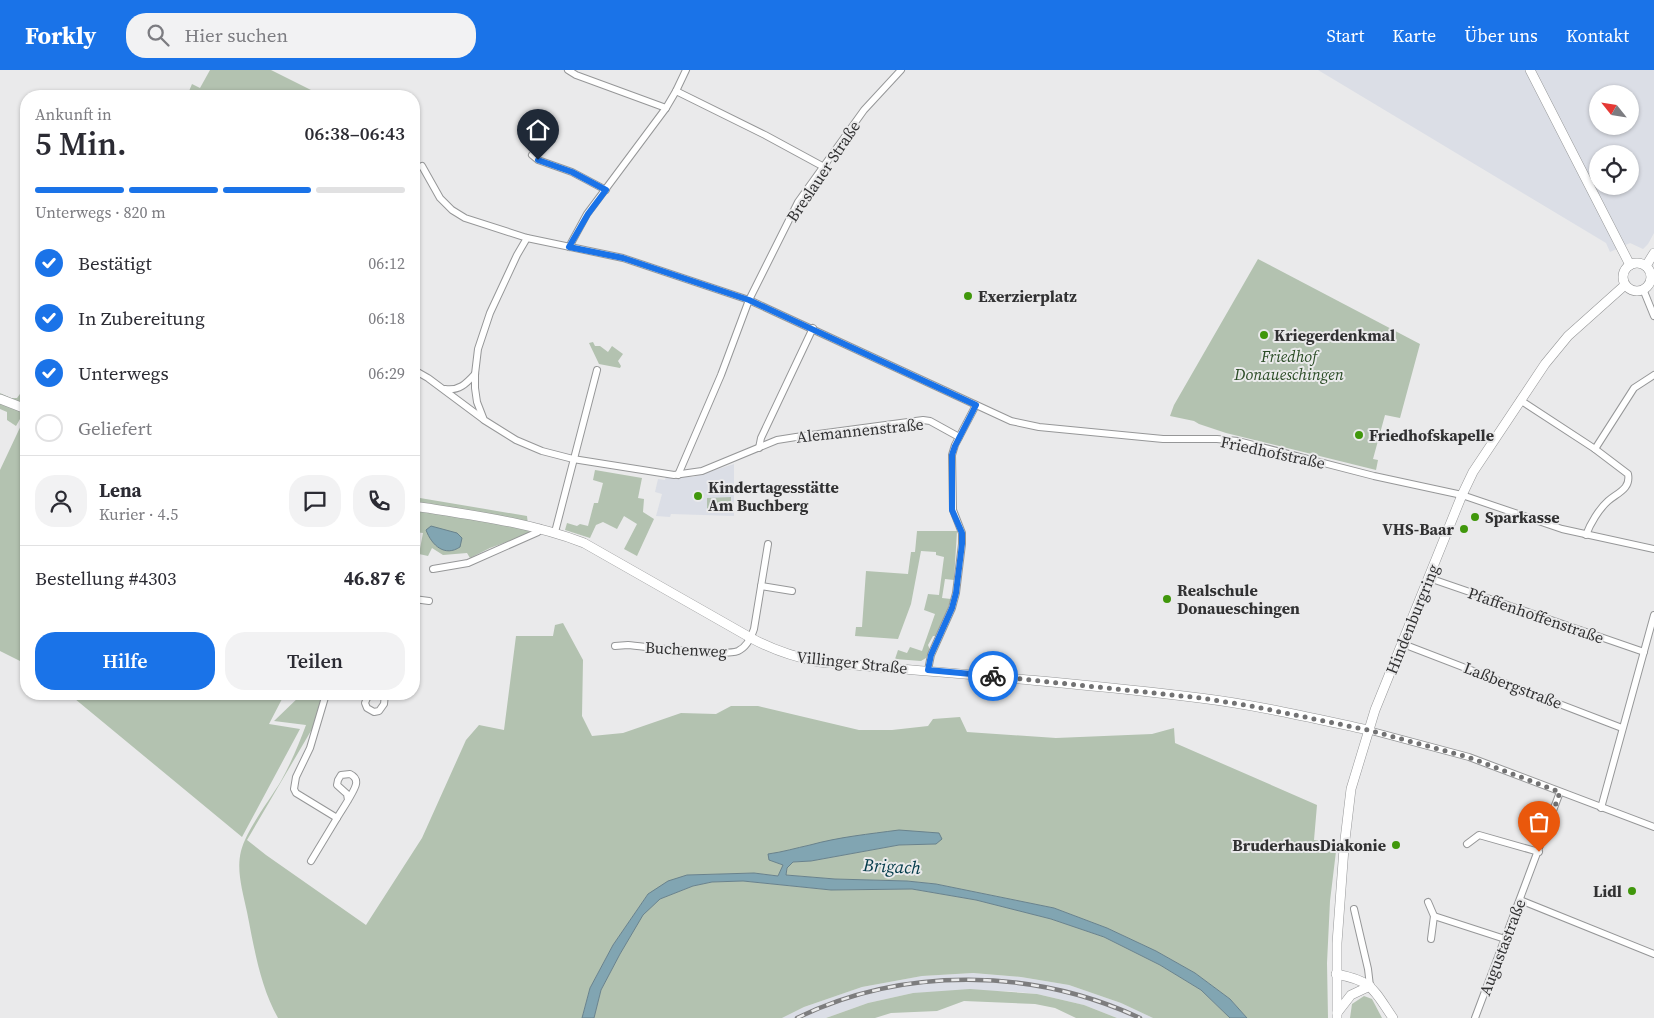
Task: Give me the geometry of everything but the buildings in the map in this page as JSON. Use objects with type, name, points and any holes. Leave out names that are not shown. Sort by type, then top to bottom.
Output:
[{"type":"main road","points":[[1530,70],[1630,264]]},
{"type":"main road","points":[[1646,266],[1654,253]]},
{"type":"main road","points":[[1638,263],[1646,266],[1651,274],[1649,284],[1643,289],[1636,291],[1629,289],[1625,285],[1623,273],[1630,264],[1638,263]]},
{"type":"main road","name":"Hindenburgring","points":[[1337,1016],[1337,943],[1344,848],[1351,789],[1368,730],[1462,495],[1474,472],[1545,364],[1568,336],[1625,285]]},
{"type":"main road","points":[[0,399],[20,407]]},
{"type":"main road","name":"Villinger Straße","points":[[420,507],[475,515],[540,528],[584,543],[751,638],[791,656],[819,662],[1023,678],[1201,698],[1251,706],[1368,730]]},
{"type":"main road","points":[[1336,974],[1360,980],[1370,986],[1393,1018]]},
{"type":"main road","points":[[1337,1016],[1351,995],[1370,986]]},
{"type":"street","points":[[568,70],[576,76],[666,108]]},
{"type":"street","points":[[569,247],[588,214],[666,108],[686,70]]},
{"type":"street","name":"Breslauer Straße","points":[[678,475],[721,374],[749,300],[798,202],[864,110],[901,70]]},
{"type":"street","points":[[676,91],[765,135],[824,167]]},
{"type":"street","points":[[532,155],[538,160],[572,172],[606,190]]},
{"type":"street","name":"Friedhofstraße","points":[[422,166],[440,198],[452,210],[464,218],[527,238],[623,258],[749,300],[1011,421],[1027,426],[1163,439],[1238,441],[1374,476],[1462,495],[1562,529],[1654,550]]},
{"type":"street","points":[[484,420],[477,402],[475,374],[478,349],[486,323],[517,255],[527,238]]},
{"type":"street","points":[[1643,289],[1654,316]]},
{"type":"street","points":[[759,448],[761,438],[813,328]]},
{"type":"street","points":[[555,532],[597,370]]},
{"type":"street","name":"Alemannenstraße","points":[[420,374],[484,420],[516,440],[542,452],[573,459],[678,475],[702,471],[777,440],[922,420],[930,422],[959,437]]},
{"type":"street","points":[[443,389],[457,389],[467,383],[475,374]]},
{"type":"street","points":[[1595,449],[1634,388],[1654,376]]},
{"type":"street","points":[[1520,400],[1626,470],[1629,477],[1627,485],[1618,496],[1608,500],[1589,526],[1586,535]]},
{"type":"street","points":[[928,670],[931,655],[952,608],[957,583],[962,533],[952,510],[952,455],[976,405]]},
{"type":"street","points":[[433,569],[468,563],[538,532],[540,528]]},
{"type":"street","points":[[751,638],[768,544]]},
{"type":"street","name":"Pfaffenhoffenstraße","points":[[1429,578],[1644,652]]},
{"type":"street","points":[[761,586],[792,591]]},
{"type":"street","points":[[420,600],[429,601]]},
{"type":"street","points":[[1601,808],[1654,615]]},
{"type":"street","name":"Buchenweg","points":[[615,646],[628,645],[728,654],[744,648],[751,638]]},
{"type":"street","name":"Laßbergstraße","points":[[1403,644],[1622,728]]},
{"type":"street","points":[[324,700],[310,748],[296,777],[294,790],[337,818]]},
{"type":"street","points":[[366,700],[367,708],[374,712],[379,711],[384,700]]},
{"type":"street","name":"Villinger Straße","points":[[1368,730],[1468,757],[1654,827]]},
{"type":"street","name":"Augustastraße","points":[[1475,1018],[1560,792]]},
{"type":"street","points":[[311,861],[348,800]]},
{"type":"street","points":[[1467,844],[1479,835],[1539,852]]},
{"type":"street","points":[[1520,900],[1654,954]]},
{"type":"street","points":[[1428,902],[1434,916],[1431,940]]},
{"type":"street","points":[[1354,909],[1370,986]]},
{"type":"street","points":[[1434,916],[1505,938]]},
{"type":"shaded area","points":[[1318,70],[1654,70],[1654,233],[1643,249],[1630,243],[1610,252],[1606,243]]},
{"type":"shaded area","name":"Kindertagesstätte Am Buchberg","points":[[734,464],[734,516],[671,514],[670,517],[656,516],[662,494],[655,492],[658,479],[665,480],[666,476],[693,477]]},
{"type":"shaded area","points":[[973,973],[1021,977],[1069,985],[1121,1003],[1153,1018],[1117,1018],[1084,1005],[1037,994],[1008,991],[913,993],[868,1003],[826,1018],[782,1018],[804,1007],[862,987],[922,976]]},
{"type":"green space","points":[[210,70],[271,70],[311,90],[190,90],[192,84],[200,88]]},
{"type":"green space","name":"Friedhof Donaueschingen","points":[[1258,259],[1420,344],[1400,418],[1385,415],[1373,459],[1378,460],[1376,470],[1226,433],[1194,421],[1170,416],[1174,405]]},
{"type":"green space","points":[[593,342],[595,346],[600,346],[608,352],[612,346],[623,354],[618,361],[621,366],[620,368],[599,364],[589,343]]},
{"type":"green space","points":[[0,393],[11,398],[17,398],[20,394],[20,419],[16,426],[7,420],[7,412],[0,409]]},
{"type":"green space","points":[[20,428],[20,661],[0,651],[0,470]]},
{"type":"green space","points":[[595,470],[642,478],[638,498],[644,499],[643,512],[654,519],[637,556],[624,549],[637,524],[624,516],[617,529],[603,522],[596,525],[590,538],[565,530],[567,523],[577,526],[580,524],[588,526],[594,503],[598,503],[603,483],[593,480]]},
{"type":"green space","points":[[731,497],[731,509],[728,509],[727,513],[707,513],[707,498]]},
{"type":"green space","points":[[420,498],[527,516],[529,534],[490,548],[470,558],[467,553],[443,555],[432,548],[428,556],[420,554],[423,533],[420,533]]},
{"type":"green space","points":[[917,531],[957,531],[954,580],[945,579],[942,598],[951,599],[938,636],[933,636],[928,645],[930,650],[926,658],[921,661],[895,659],[898,650],[907,653],[910,647],[922,651],[935,614],[924,610],[928,594],[939,595],[944,557],[936,555],[936,552],[921,551],[911,604],[898,639],[855,636],[856,627],[862,627],[866,571],[908,574],[911,552],[915,552]]},
{"type":"green space","points":[[563,623],[583,660],[582,716],[592,736],[623,733],[681,713],[716,714],[731,706],[758,706],[859,730],[892,730],[928,726],[933,719],[960,717],[967,732],[1056,738],[1152,734],[1174,728],[1175,743],[1317,805],[1314,840],[1337,843],[1330,901],[1327,963],[1328,1018],[1247,1018],[1230,999],[1195,973],[1156,951],[1107,928],[1054,908],[936,884],[786,875],[787,868],[793,862],[811,861],[899,845],[936,844],[809,845],[786,852],[769,854],[769,860],[783,865],[778,876],[754,873],[687,875],[648,894],[613,945],[590,988],[582,1018],[278,1018],[258,966],[239,866],[244,842],[285,774],[306,725],[274,721],[296,700],[321,700],[315,724],[247,840],[366,925],[422,838],[466,740],[479,725],[504,730],[516,636],[553,636],[555,625]]},
{"type":"green space","points":[[76,700],[281,700],[269,724],[300,729],[242,837]]},
{"type":"green space","points":[[743,881],[831,890],[912,889],[976,900],[1051,919],[1104,937],[1160,965],[1201,990],[1230,1018],[1153,1018],[1121,1003],[1069,985],[1021,977],[973,973],[922,976],[862,987],[804,1007],[782,1018],[594,1018],[601,990],[643,914],[660,899],[693,886],[712,882]]},
{"type":"green space","points":[[970,989],[1037,994],[1084,1005],[1117,1018],[1076,1018],[1055,1008],[1035,1004],[964,1001],[937,1011],[891,1013],[875,1018],[826,1018],[868,1003],[913,993]]},
{"type":"green space","points":[[1364,996],[1372,999],[1382,1018],[1350,1018],[1352,1004]]},
{"type":"water","points":[[431,526],[457,533],[462,538],[460,547],[449,551],[435,545],[426,530]]},
{"type":"water","points":[[899,830],[939,833],[942,839],[936,844],[899,845],[811,861],[793,862],[787,868],[786,875],[936,884],[1054,908],[1107,928],[1156,951],[1195,973],[1230,999],[1247,1018],[1230,1018],[1201,990],[1160,965],[1104,937],[1051,919],[976,900],[912,889],[831,890],[743,881],[712,882],[693,886],[660,899],[643,915],[620,954],[601,990],[594,1018],[582,1018],[590,988],[613,945],[648,894],[668,881],[687,875],[754,873],[778,876],[783,865],[769,860],[768,854],[821,842]]},
{"type":"railway","points":[[797,1018],[838,1001],[881,989],[924,982],[968,980],[1013,982],[1056,990],[1099,1002],[1140,1018]]},
{"type":"way so far","points":[[993,676],[1201,698],[1251,706],[1387,734],[1468,757],[1560,792],[1539,852]]},
{"type":"place","name":"Exerzierplatz","points":[[968,296]]},
{"type":"place","name":"Kriegerdenkmal","points":[[1264,335]]},
{"type":"place","name":"Friedhofskapelle","points":[[1359,435]]},
{"type":"place","name":"Kindertagesstätte Am Buchberg","points":[[698,496]]},
{"type":"place","name":"Sparkasse","points":[[1475,517]]},
{"type":"place","name":"VHS-Baar","points":[[1464,529]]},
{"type":"place","name":"Realschule Donaueschingen","points":[[1167,599]]},
{"type":"place","name":"BruderhausDiakonie","points":[[1396,845]]},
{"type":"place","name":"Lidl","points":[[1632,891]]},
{"type":"route","points":[[538,160],[572,172],[606,190],[588,214],[569,247],[623,258],[749,300],[976,405],[952,455],[952,510],[962,533],[962,544],[956,593],[952,608],[931,655],[928,670],[993,676]]},
{"type":"water label","name":"Brigach","points":[[892,866]]}]
